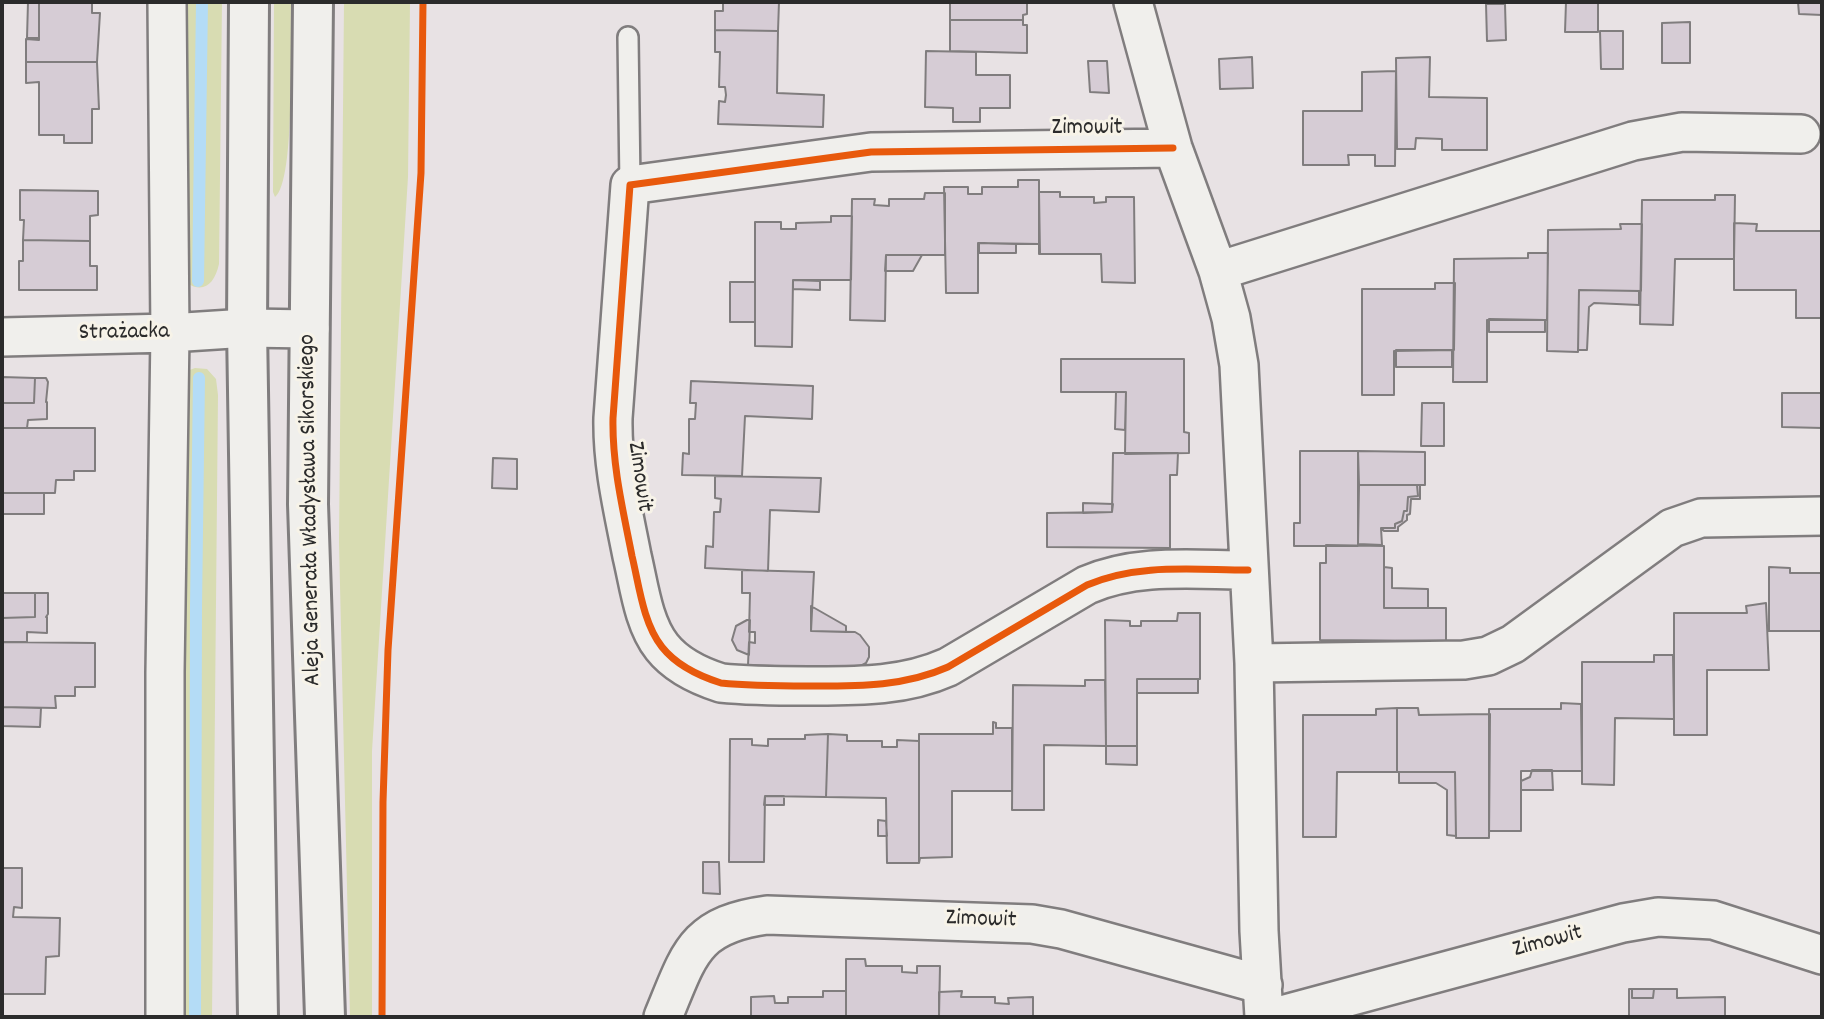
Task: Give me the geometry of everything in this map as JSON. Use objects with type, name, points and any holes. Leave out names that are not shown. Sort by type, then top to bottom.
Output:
[{"type":"main road","points":[[249,2],[247,328],[258,1017]]},
{"type":"main road","name":"Aleja Generała Władysława Sikorskiego","points":[[313,2],[308,504],[325,1017]]},
{"type":"street","points":[[164,1017],[170,333],[167,2]]},
{"type":"street","points":[[1133,2],[1172,148],[1218,271],[1231,318],[1239,365],[1254,663],[1259,932],[1267,1007]]},
{"type":"street","points":[[1218,271],[1633,141],[1682,132],[1801,134]]},
{"type":"street","name":"Zimowit","points":[[1172,148],[902,150],[846,153],[630,185],[613,418],[615,465],[636,576],[650,624],[662,647],[680,664],[700,676],[721,683],[855,686],[906,682],[948,667],[1087,585],[1109,576],[1154,570],[1248,570]]},
{"type":"street","name":"Strażacka","points":[[2,337],[170,333],[247,328],[310,329]]},
{"type":"street","points":[[1254,663],[1464,660],[1489,656],[1513,643],[1672,528],[1701,518],[1822,516]]},
{"type":"street","name":"Zimowit","points":[[663,1017],[688,956],[702,939],[721,926],[742,918],[767,915],[1032,923],[1072,932],[1267,1007],[1658,917],[1713,920],[1822,955]]},
{"type":"lane","points":[[628,37],[630,185]]},
{"type":"green space","points":[[179,2],[222,2],[219,264],[214,278],[201,287],[189,285],[182,280]]},
{"type":"green space","points":[[274,2],[291,2],[289,137],[282,186],[275,197],[273,192]]},
{"type":"green space","points":[[344,2],[410,2],[408,177],[372,751],[372,1017],[350,1017],[339,542]]},
{"type":"green space","points":[[195,368],[207,369],[216,379],[218,395],[212,1017],[179,1017],[187,371]]},
{"type":"building","points":[[28,2],[39,2],[39,38],[27,38]]},
{"type":"building","points":[[39,2],[92,2],[92,13],[100,13],[97,62],[26,62],[26,39],[39,40]]},
{"type":"building","points":[[723,2],[779,2],[778,31],[715,30],[715,11],[723,11]]},
{"type":"building","points":[[950,2],[1027,2],[1027,14],[1023,15],[1023,20],[950,20]]},
{"type":"building","points":[[1566,2],[1598,2],[1598,32],[1565,32]]},
{"type":"building","points":[[1798,2],[1822,2],[1822,15],[1799,14]]},
{"type":"building","points":[[1486,4],[1505,4],[1506,40],[1487,41]]},
{"type":"building","points":[[950,20],[1023,20],[1023,25],[1027,25],[1027,53],[950,51]]},
{"type":"building","points":[[1690,22],[1690,63],[1662,63],[1662,23]]},
{"type":"building","points":[[715,30],[778,31],[777,93],[824,95],[823,127],[718,124],[719,101],[725,102],[726,95],[725,87],[719,87],[720,52],[715,52]]},
{"type":"building","points":[[1600,31],[1623,31],[1623,69],[1601,69]]},
{"type":"building","points":[[926,51],[976,52],[976,75],[1010,75],[1010,108],[980,108],[980,122],[953,122],[953,108],[925,107]]},
{"type":"building","points":[[1252,57],[1253,88],[1220,89],[1219,59]]},
{"type":"building","points":[[1430,57],[1429,97],[1487,98],[1487,150],[1442,150],[1442,139],[1416,138],[1415,149],[1397,149],[1396,58]]},
{"type":"building","points":[[1088,61],[1107,61],[1109,93],[1090,92]]},
{"type":"building","points":[[26,62],[97,62],[99,109],[92,109],[92,143],[64,143],[64,135],[39,135],[39,82],[26,83]]},
{"type":"building","points":[[1396,71],[1395,166],[1375,166],[1375,155],[1348,155],[1349,165],[1303,165],[1303,111],[1362,111],[1362,72]]},
{"type":"building","points":[[1018,180],[1039,180],[1039,244],[978,243],[978,293],[946,293],[944,187],[968,187],[968,194],[982,194],[982,187],[1018,187]]},
{"type":"building","points":[[20,190],[98,191],[98,215],[90,216],[90,241],[23,240],[24,220],[20,220]]},
{"type":"building","points":[[1039,192],[1060,192],[1060,197],[1094,197],[1094,203],[1106,202],[1106,197],[1134,197],[1135,283],[1102,282],[1101,254],[1040,254]]},
{"type":"building","points":[[925,193],[945,193],[945,255],[886,255],[885,321],[850,320],[852,199],[875,199],[874,205],[889,206],[889,199],[924,199]]},
{"type":"building","points":[[1715,195],[1735,195],[1734,259],[1675,259],[1673,325],[1640,324],[1642,200],[1715,200]]},
{"type":"building","points":[[831,216],[852,216],[851,280],[793,280],[792,347],[755,346],[755,222],[781,222],[781,229],[796,229],[796,223],[831,222]]},
{"type":"building","points":[[1734,223],[1757,224],[1756,231],[1822,231],[1822,318],[1796,318],[1796,290],[1734,290]]},
{"type":"building","points":[[1620,224],[1642,224],[1641,291],[1579,290],[1578,352],[1547,351],[1548,230],[1621,229]]},
{"type":"building","points":[[23,240],[90,241],[90,266],[97,266],[97,290],[19,290],[19,261],[23,261]]},
{"type":"building","points":[[979,243],[1016,244],[1016,253],[979,253]]},
{"type":"building","points":[[1528,253],[1548,253],[1547,320],[1487,320],[1487,382],[1453,382],[1454,259],[1528,258]]},
{"type":"building","points":[[886,255],[922,255],[913,271],[885,271]]},
{"type":"building","points":[[793,280],[820,281],[820,290],[793,289]]},
{"type":"building","points":[[730,282],[755,282],[755,322],[730,322]]},
{"type":"building","points":[[1435,283],[1455,283],[1454,350],[1394,351],[1394,395],[1362,395],[1362,289],[1435,289]]},
{"type":"building","points":[[1579,290],[1639,291],[1639,305],[1594,303],[1589,307],[1587,350],[1578,350]]},
{"type":"building","points":[[1489,319],[1545,320],[1545,332],[1489,332]]},
{"type":"building","points":[[1396,350],[1452,350],[1452,367],[1396,367]]},
{"type":"building","points":[[1061,359],[1184,359],[1184,432],[1189,433],[1189,453],[1125,454],[1126,392],[1061,392]]},
{"type":"building","points":[[2,377],[35,378],[34,403],[2,403]]},
{"type":"building","points":[[35,378],[46,378],[48,382],[47,419],[28,420],[27,428],[2,428],[2,403],[34,403]]},
{"type":"building","points":[[691,381],[813,386],[812,419],[745,416],[742,476],[682,475],[683,453],[689,454],[689,419],[695,419],[696,403],[690,403]]},
{"type":"building","points":[[1116,392],[1126,392],[1125,430],[1115,429]]},
{"type":"building","points":[[1782,393],[1822,393],[1822,428],[1782,427]]},
{"type":"building","points":[[1422,403],[1444,403],[1444,446],[1421,446]]},
{"type":"building","points":[[2,428],[95,428],[95,471],[74,471],[74,480],[56,480],[55,493],[2,493]]},
{"type":"building","points":[[1300,451],[1358,451],[1358,546],[1294,546],[1294,523],[1300,523]]},
{"type":"building","points":[[1358,451],[1425,452],[1425,485],[1359,485]]},
{"type":"building","points":[[1113,453],[1178,453],[1177,475],[1170,475],[1170,548],[1047,547],[1047,513],[1112,512]]},
{"type":"building","points":[[493,458],[517,459],[517,489],[492,488]]},
{"type":"building","points":[[715,476],[821,478],[819,512],[770,510],[768,571],[705,568],[706,546],[713,547],[714,512],[720,512],[721,499],[715,498]]},
{"type":"building","points":[[1359,485],[1417,485],[1418,496],[1408,497],[1407,511],[1404,511],[1402,521],[1395,524],[1395,528],[1381,528],[1382,545],[1358,544]]},
{"type":"building","points":[[1417,485],[1420,485],[1420,499],[1411,499],[1407,520],[1398,527],[1398,531],[1384,531],[1381,528],[1395,528],[1395,524],[1402,521],[1404,511],[1407,511],[1408,497],[1418,496]]},
{"type":"building","points":[[2,493],[44,493],[44,514],[2,514]]},
{"type":"building","points":[[1083,503],[1113,504],[1112,512],[1083,513]]},
{"type":"building","points":[[1326,545],[1384,546],[1384,608],[1446,608],[1446,641],[1320,640],[1320,563],[1326,563]]},
{"type":"building","points":[[1384,567],[1392,568],[1392,588],[1428,589],[1428,608],[1384,608]]},
{"type":"building","points":[[1769,567],[1790,568],[1790,573],[1822,573],[1822,631],[1769,631]]},
{"type":"building","points":[[742,570],[814,572],[811,631],[855,632],[869,647],[866,663],[855,669],[748,665],[749,642],[755,643],[755,632],[749,632],[750,593],[742,593]]},
{"type":"building","points":[[2,593],[35,593],[35,617],[2,618]]},
{"type":"building","points":[[35,593],[48,593],[47,633],[27,632],[27,642],[2,642],[2,618],[35,617]]},
{"type":"building","points":[[1766,603],[1769,670],[1707,670],[1707,735],[1674,735],[1674,613],[1747,613],[1746,606]]},
{"type":"building","points":[[811,606],[846,626],[846,632],[811,631]]},
{"type":"building","points":[[1178,613],[1200,613],[1200,679],[1137,679],[1137,746],[1106,746],[1105,620],[1130,621],[1130,626],[1141,626],[1141,621],[1177,621]]},
{"type":"building","points":[[750,620],[749,655],[737,650],[732,640],[736,626]]},
{"type":"building","points":[[2,642],[95,643],[95,687],[75,687],[75,696],[55,696],[56,708],[2,707]]},
{"type":"building","points":[[1654,655],[1673,655],[1674,719],[1615,718],[1614,785],[1582,784],[1582,662],[1654,662]]},
{"type":"building","points":[[1137,679],[1198,679],[1198,693],[1137,693]]},
{"type":"building","points":[[1085,680],[1105,680],[1106,746],[1044,745],[1044,810],[1012,810],[1013,685],[1085,686]]},
{"type":"building","points":[[1561,703],[1581,704],[1582,771],[1521,771],[1521,831],[1489,831],[1489,709],[1561,709]]},
{"type":"building","points":[[2,707],[41,708],[40,727],[2,726]]},
{"type":"building","points":[[1397,708],[1418,708],[1419,715],[1490,714],[1489,838],[1456,838],[1455,772],[1397,772]]},
{"type":"building","points":[[1397,708],[1397,772],[1337,772],[1336,837],[1303,837],[1303,715],[1376,715],[1376,709]]},
{"type":"building","points":[[993,722],[996,723],[996,728],[1012,728],[1012,791],[952,791],[952,857],[920,858],[919,863],[919,734],[993,734]]},
{"type":"building","points":[[828,734],[826,797],[765,796],[764,862],[729,862],[730,739],[752,739],[752,745],[768,746],[768,739],[805,739],[805,735]]},
{"type":"building","points":[[828,734],[847,735],[847,741],[882,741],[882,747],[897,747],[897,740],[919,741],[919,863],[887,863],[886,798],[826,797]]},
{"type":"building","points":[[1106,746],[1137,746],[1137,765],[1106,764]]},
{"type":"building","points":[[1532,770],[1552,770],[1553,790],[1521,790],[1521,781],[1530,777]]},
{"type":"building","points":[[1399,772],[1455,772],[1456,836],[1447,835],[1447,790],[1436,783],[1399,783]]},
{"type":"building","points":[[765,796],[784,796],[784,805],[764,805]]},
{"type":"building","points":[[878,820],[886,821],[887,836],[878,836]]},
{"type":"building","points":[[703,862],[719,862],[720,894],[703,893]]},
{"type":"building","points":[[2,868],[22,868],[22,908],[14,907],[13,917],[60,918],[59,956],[46,957],[45,994],[2,994]]},
{"type":"building","points":[[846,959],[865,959],[866,966],[902,966],[902,972],[917,973],[917,966],[940,966],[939,1017],[846,1017]]},
{"type":"building","points":[[1629,989],[1632,989],[1632,998],[1653,998],[1654,989],[1677,989],[1677,998],[1725,997],[1725,1017],[1629,1017]]},
{"type":"building","points":[[1632,989],[1654,989],[1653,998],[1632,998]]},
{"type":"building","points":[[823,991],[846,991],[846,1017],[751,1017],[751,997],[774,996],[775,1003],[788,1003],[788,997],[823,997]]},
{"type":"building","points":[[962,991],[961,997],[995,997],[995,1003],[1009,1004],[1008,998],[1033,997],[1033,1017],[939,1017],[939,992]]},
{"type":"waterway","points":[[198,281],[202,2]]},
{"type":"waterway","points":[[195,1017],[199,378]]},
{"type":"cycle path","points":[[382,1017],[383,802],[388,650],[421,173],[423,2]]},
{"type":"cycle path","points":[[1173,148],[871,152],[630,185],[613,418],[614,453],[622,505],[642,603],[650,627],[662,647],[681,665],[721,683],[844,686],[897,682],[948,667],[1087,585],[1106,578],[1166,569],[1248,570]]}]
